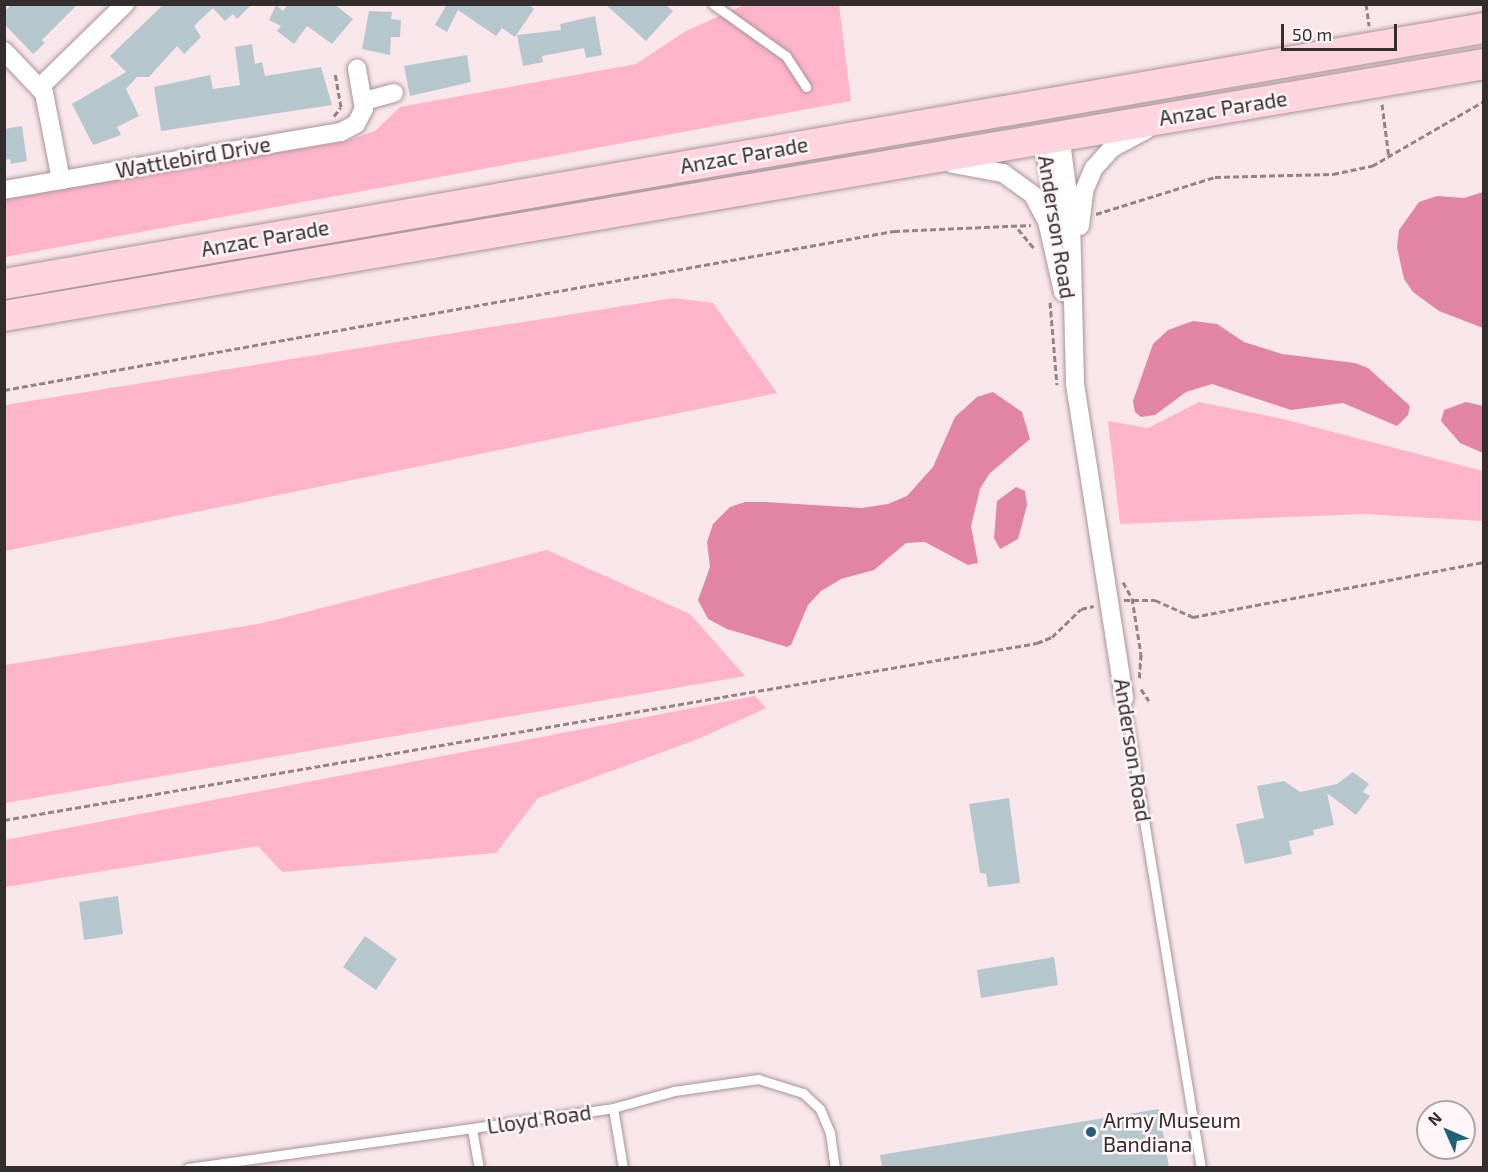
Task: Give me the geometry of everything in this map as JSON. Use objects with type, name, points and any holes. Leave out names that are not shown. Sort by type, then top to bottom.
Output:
[{"type":"main road","name":"Anzac Parade","points":[[4,284],[1484,28]]},
{"type":"main road","name":"Anzac Parade","points":[[4,316],[1484,64]]},
{"type":"main road","points":[[1046,104],[1051,136]]},
{"type":"street","points":[[40,87],[125,4]]},
{"type":"street","points":[[4,51],[40,87],[47,102],[61,180]]},
{"type":"street","points":[[357,69],[364,101],[394,93]]},
{"type":"street","name":"Wattlebird Drive","points":[[4,190],[341,132],[358,121],[364,101]]},
{"type":"street","name":"Anderson Road","points":[[1071,325],[1086,183],[1106,153],[1129,138],[1186,114]]},
{"type":"street","name":"Anderson Road","points":[[1051,136],[1079,418],[1124,698]]},
{"type":"street","name":"Anderson Road","points":[[910,161],[980,166],[1003,173],[1033,195],[1047,221],[1071,325]]},
{"type":"lane","points":[[713,4],[786,56],[806,87]]},
{"type":"lane","name":"Anderson Road","points":[[1124,698],[1202,1167]]},
{"type":"lane","name":"Lloyd Road","points":[[188,1167],[204,1167],[613,1108],[730,1082],[759,1079],[783,1084],[803,1093],[820,1108],[830,1133],[835,1167]]},
{"type":"lane","points":[[613,1108],[623,1167]]},
{"type":"lane","points":[[472,1129],[479,1167]]},
{"type":"path","points":[[322,118],[334,116],[341,108],[335,73]]},
{"type":"path","points":[[1081,216],[1118,210],[1215,177],[1358,170],[1389,158],[1484,101]]},
{"type":"path","points":[[4,390],[894,231],[946,226],[1018,229],[1047,221]]},
{"type":"path","points":[[1018,229],[1039,252]]},
{"type":"path","points":[[1050,296],[1058,394]]},
{"type":"path","points":[[1193,617],[1484,562]]},
{"type":"path","points":[[1120,575],[1132,598],[1141,654],[1139,681],[1149,701]]},
{"type":"path","points":[[4,820],[1037,643]]},
{"type":"shaded area","points":[[744,5],[839,5],[851,101],[5,257],[5,197],[343,142],[375,131],[400,107],[636,64],[686,31]]},
{"type":"shaded area","points":[[1483,192],[1483,328],[1439,311],[1413,292],[1404,279],[1397,247],[1399,230],[1419,202],[1437,196],[1464,198]]},
{"type":"shaded area","points":[[673,298],[713,303],[777,393],[5,551],[5,405]]},
{"type":"shaded area","points":[[1193,321],[1217,324],[1244,342],[1282,354],[1355,363],[1368,368],[1410,406],[1408,415],[1397,426],[1343,403],[1291,410],[1212,384],[1186,392],[1155,415],[1141,417],[1135,412],[1133,401],[1153,344],[1168,330]]},
{"type":"shaded area","points":[[993,392],[1022,412],[1030,439],[989,474],[980,489],[971,526],[978,563],[968,565],[925,542],[906,543],[874,570],[841,579],[821,591],[808,605],[791,645],[787,647],[727,629],[708,619],[698,600],[710,567],[707,542],[713,524],[730,507],[745,502],[765,502],[862,508],[888,504],[907,496],[933,467],[955,417],[977,397]]},
{"type":"shaded area","points":[[1199,402],[1283,419],[1483,471],[1483,521],[1363,514],[1120,524],[1108,421],[1148,428]]},
{"type":"shaded area","points":[[1466,402],[1483,406],[1483,453],[1460,443],[1441,421],[1444,410]]},
{"type":"shaded area","points":[[1016,487],[1025,491],[1027,505],[1018,539],[1000,549],[994,538],[997,501]]},
{"type":"shaded area","points":[[547,550],[690,614],[745,676],[5,803],[5,665],[263,623]]},
{"type":"shaded area","points":[[755,696],[766,708],[698,739],[538,798],[496,853],[282,872],[258,846],[5,887],[5,840]]},
{"type":"building","points":[[12,4],[78,4],[42,40],[45,43],[33,54],[4,24],[4,12]]},
{"type":"building","points":[[164,4],[252,4],[237,19],[233,14],[225,21],[213,8],[194,26],[201,37],[184,54],[177,46],[149,77],[137,77],[126,89],[139,116],[117,127],[121,135],[93,145],[72,104],[126,72],[110,56]]},
{"type":"building","points":[[288,4],[334,4],[353,19],[332,44],[307,26],[294,44],[277,31],[281,26],[269,20],[276,5],[283,11]]},
{"type":"building","points":[[447,4],[528,4],[534,9],[515,37],[502,28],[496,36],[458,10],[447,32],[435,25]]},
{"type":"building","points":[[605,4],[665,4],[673,11],[646,41]]},
{"type":"building","points":[[369,11],[392,12],[391,19],[401,20],[400,37],[391,37],[390,55],[362,49]]},
{"type":"building","points":[[595,16],[602,55],[586,58],[584,48],[542,56],[543,62],[523,66],[517,35],[561,30],[560,24]]},
{"type":"building","points":[[252,44],[255,64],[262,62],[265,76],[321,67],[332,105],[161,131],[154,87],[210,75],[213,89],[240,85],[235,47]]},
{"type":"building","points":[[467,55],[471,82],[410,96],[404,66]]},
{"type":"building","points":[[22,126],[27,161],[11,164],[10,159],[4,160],[4,129]]},
{"type":"building","points":[[1353,772],[1369,784],[1363,792],[1370,796],[1356,815],[1327,793],[1334,825],[1313,830],[1314,835],[1289,841],[1292,854],[1245,864],[1236,824],[1264,818],[1257,786],[1284,781],[1300,792],[1337,784]]},
{"type":"building","points":[[1009,798],[1020,883],[988,887],[986,874],[980,873],[969,804]]},
{"type":"building","points":[[118,896],[123,934],[84,940],[79,902]]},
{"type":"building","points":[[365,936],[397,959],[376,990],[343,967]]},
{"type":"building","points":[[1054,957],[1058,985],[981,998],[977,970]]},
{"type":"building","name":"Army Museum Bandiana","points":[[1159,1109],[1169,1167],[882,1167],[880,1155]]},
{"type":"place","name":"Army Museum Bandiana","points":[[1091,1132]]}]
